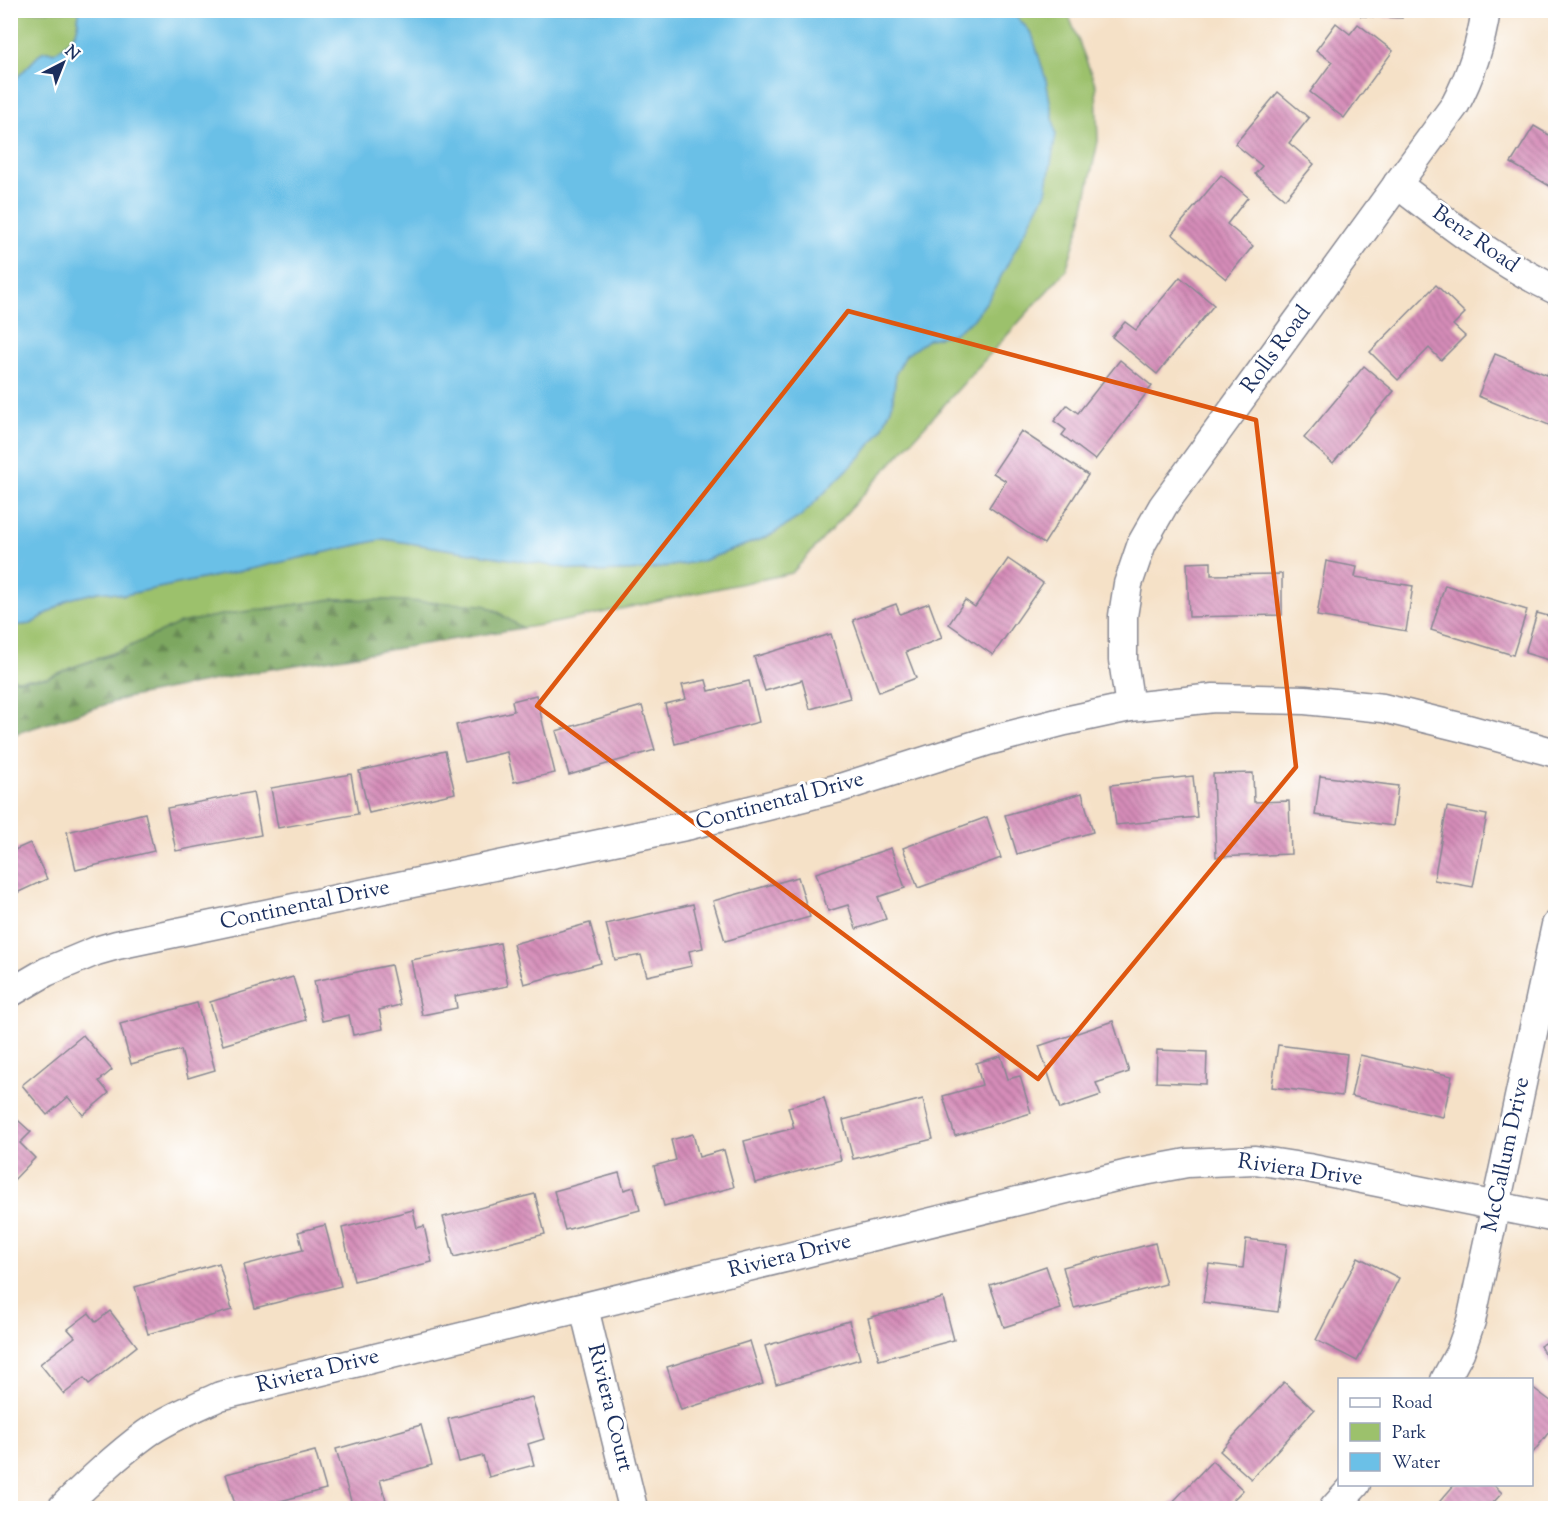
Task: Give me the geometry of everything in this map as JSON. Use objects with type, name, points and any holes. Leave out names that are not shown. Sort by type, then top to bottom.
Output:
[{"type":"street","name":"Rolls Road","points":[[1130,707],[1123,660],[1123,616],[1128,584],[1142,543],[1163,506],[1455,105],[1466,84],[1480,44],[1486,10]]},
{"type":"street","name":"Benz Road","points":[[1397,184],[1482,248],[1527,276],[1556,290]]},
{"type":"street","name":"Continental Drive","points":[[10,993],[46,972],[96,951],[117,945],[690,825],[840,788],[988,741],[1130,707],[1214,698],[1305,700],[1383,708],[1556,753]]},
{"type":"street","name":"McCallum Drive","points":[[1446,1378],[1460,1352],[1472,1321],[1556,925]]},
{"type":"street","name":"Riviera Drive","points":[[62,1509],[97,1474],[147,1433],[220,1395],[1128,1174],[1187,1163],[1254,1160],[1308,1168],[1556,1218]]},
{"type":"street","name":"Riviera Court","points":[[584,1308],[633,1509]]},
{"type":"street","points":[[1334,1509],[1355,1486]]},
{"type":"highlighted area","points":[[848,311],[1256,420],[1296,767],[1038,1079],[537,706]]},
{"type":"green space","points":[[14,11],[80,11],[77,29],[70,40],[53,53],[42,52],[11,84],[10,14]]},
{"type":"green space","points":[[1011,11],[1067,11],[1096,86],[1098,141],[1081,222],[1066,270],[792,573],[523,628],[496,610],[384,600],[335,599],[221,615],[47,678],[16,680],[11,676],[10,626],[31,624],[69,599],[102,591],[124,595],[384,539],[591,572],[646,570],[702,561],[769,536],[801,516],[863,454],[882,429],[892,405],[896,373],[906,355],[929,339],[953,334],[1032,34]]},
{"type":"green space","points":[[335,599],[484,605],[523,628],[265,670],[126,698],[11,735],[11,676],[16,680],[47,678],[111,655],[180,623]]},
{"type":"water","points":[[1011,10],[1032,34],[1046,80],[1056,134],[1046,192],[990,297],[973,320],[953,334],[929,339],[906,355],[896,373],[892,405],[882,429],[863,454],[801,516],[769,536],[702,561],[646,570],[591,572],[384,539],[124,595],[102,591],[69,599],[31,624],[11,626],[11,84],[42,52],[53,53],[70,40],[77,29],[80,11]]},
{"type":"building","points":[[1361,10],[1402,10],[1402,18],[1361,16]]},
{"type":"building","points":[[1336,23],[1350,34],[1358,24],[1393,51],[1344,118],[1310,92],[1332,62],[1316,50]]},
{"type":"building","points":[[1278,92],[1309,118],[1289,143],[1314,164],[1285,199],[1255,174],[1262,166],[1235,144]]},
{"type":"building","points":[[1534,126],[1556,139],[1556,190],[1511,163]]},
{"type":"building","points":[[1221,175],[1248,197],[1227,224],[1253,246],[1226,279],[1172,234]]},
{"type":"building","points":[[1180,277],[1214,305],[1157,374],[1112,337],[1125,322],[1136,330]]},
{"type":"building","points":[[1436,285],[1465,313],[1453,325],[1465,336],[1441,360],[1429,348],[1398,380],[1370,352]]},
{"type":"building","points":[[1495,354],[1547,375],[1551,367],[1556,369],[1556,428],[1478,396]]},
{"type":"building","points":[[1120,360],[1152,386],[1095,460],[1062,435],[1066,430],[1054,421],[1067,405],[1078,413]]},
{"type":"building","points":[[1364,366],[1394,391],[1333,463],[1304,438]]},
{"type":"building","points":[[1021,431],[1088,475],[1044,544],[989,507],[1006,481],[993,473]]},
{"type":"building","points":[[1008,559],[1043,583],[993,655],[949,624],[965,600],[975,607]]},
{"type":"building","points":[[1326,561],[1357,567],[1355,577],[1413,586],[1406,631],[1317,616]]},
{"type":"building","points":[[1211,562],[1211,575],[1282,574],[1282,615],[1189,617],[1187,563]]},
{"type":"building","points":[[1445,585],[1527,610],[1513,655],[1431,630]]},
{"type":"building","points":[[929,603],[942,638],[906,652],[916,678],[879,692],[853,620],[896,604],[900,614]]},
{"type":"building","points":[[1537,613],[1556,618],[1556,662],[1525,653]]},
{"type":"building","points":[[831,634],[850,698],[810,709],[802,680],[765,691],[754,657]]},
{"type":"building","points":[[706,680],[709,691],[749,681],[759,722],[675,744],[665,704],[686,699],[682,685]]},
{"type":"building","points":[[536,695],[555,773],[514,782],[507,752],[465,762],[456,725],[514,711],[512,701]]},
{"type":"building","points":[[642,706],[655,750],[569,775],[556,731]]},
{"type":"building","points":[[445,751],[455,793],[369,813],[359,771]]},
{"type":"building","points":[[1253,773],[1254,802],[1289,801],[1291,854],[1216,857],[1213,774]]},
{"type":"building","points":[[351,774],[358,814],[278,828],[271,788]]},
{"type":"building","points":[[1193,776],[1197,817],[1116,825],[1111,785]]},
{"type":"building","points":[[1320,776],[1398,786],[1393,826],[1315,815]]},
{"type":"building","points":[[253,792],[261,835],[176,851],[167,808]]},
{"type":"building","points":[[1082,793],[1093,832],[1017,854],[1005,815]]},
{"type":"building","points":[[1447,807],[1487,815],[1473,887],[1434,880]]},
{"type":"building","points":[[145,813],[154,851],[76,870],[67,832]]},
{"type":"building","points":[[987,817],[1001,858],[918,888],[903,848]]},
{"type":"building","points":[[30,843],[47,879],[10,896],[10,852]]},
{"type":"building","points":[[891,848],[905,888],[878,897],[886,919],[856,929],[848,905],[828,911],[816,873]]},
{"type":"building","points":[[798,877],[810,917],[725,941],[713,901]]},
{"type":"building","points":[[693,904],[703,948],[689,951],[692,966],[647,976],[641,955],[615,960],[606,924]]},
{"type":"building","points":[[590,923],[601,963],[524,984],[513,944]]},
{"type":"building","points":[[500,943],[508,986],[455,996],[457,1008],[422,1015],[411,960]]},
{"type":"building","points":[[391,965],[400,1005],[379,1010],[383,1029],[353,1035],[349,1015],[322,1021],[314,981]]},
{"type":"building","points":[[293,977],[306,1020],[223,1045],[210,1002]]},
{"type":"building","points":[[197,1003],[215,1070],[188,1078],[181,1050],[131,1064],[120,1024]]},
{"type":"building","points":[[1113,1021],[1129,1072],[1096,1083],[1101,1095],[1060,1109],[1039,1046]]},
{"type":"building","points":[[83,1035],[112,1070],[99,1081],[109,1093],[83,1115],[68,1097],[47,1115],[22,1085]]},
{"type":"building","points":[[1278,1045],[1347,1054],[1342,1096],[1272,1087]]},
{"type":"building","points":[[1157,1050],[1207,1052],[1206,1084],[1156,1082]]},
{"type":"building","points":[[1360,1055],[1452,1076],[1443,1117],[1351,1096]]},
{"type":"building","points":[[1001,1056],[1008,1079],[1020,1076],[1031,1113],[955,1136],[943,1096],[982,1085],[976,1063]]},
{"type":"building","points":[[824,1098],[841,1160],[755,1183],[744,1141],[794,1128],[788,1107]]},
{"type":"building","points":[[923,1099],[933,1139],[853,1159],[843,1120]]},
{"type":"building","points":[[10,1113],[31,1132],[20,1143],[35,1158],[10,1184]]},
{"type":"building","points":[[693,1134],[699,1157],[724,1150],[734,1187],[664,1206],[654,1166],[676,1160],[671,1140]]},
{"type":"building","points":[[619,1173],[624,1190],[634,1187],[640,1210],[565,1230],[554,1191]]},
{"type":"building","points":[[535,1194],[545,1234],[454,1257],[443,1217]]},
{"type":"building","points":[[413,1210],[417,1228],[424,1226],[432,1262],[354,1281],[342,1228]]},
{"type":"building","points":[[325,1225],[341,1286],[255,1308],[244,1265],[303,1250],[298,1232]]},
{"type":"building","points":[[1246,1239],[1287,1244],[1278,1312],[1203,1302],[1209,1264],[1243,1268]]},
{"type":"building","points":[[1155,1243],[1166,1284],[1074,1308],[1063,1267]]},
{"type":"building","points":[[1358,1257],[1399,1278],[1357,1361],[1316,1340]]},
{"type":"building","points":[[219,1263],[232,1310],[148,1334],[135,1287]]},
{"type":"building","points":[[1046,1266],[1061,1309],[1004,1327],[990,1285]]},
{"type":"building","points":[[943,1298],[954,1340],[879,1360],[868,1318]]},
{"type":"building","points":[[110,1311],[137,1346],[89,1384],[84,1378],[64,1394],[40,1364],[75,1337],[68,1329],[89,1313],[96,1322]]},
{"type":"building","points":[[849,1321],[860,1359],[776,1384],[765,1346]]},
{"type":"building","points":[[1556,1337],[1556,1374],[1540,1346]]},
{"type":"building","points":[[750,1341],[763,1384],[681,1410],[667,1367]]},
{"type":"building","points":[[1284,1382],[1314,1410],[1251,1479],[1220,1451]]},
{"type":"building","points":[[1533,1388],[1556,1405],[1556,1423],[1533,1453]]},
{"type":"building","points":[[532,1397],[544,1439],[528,1444],[534,1465],[489,1477],[483,1456],[459,1462],[448,1419]]},
{"type":"building","points":[[421,1425],[432,1465],[380,1480],[387,1504],[373,1508],[353,1508],[336,1449]]},
{"type":"building","points":[[315,1451],[326,1489],[254,1508],[236,1508],[226,1474]]},
{"type":"building","points":[[1212,1461],[1243,1490],[1225,1508],[1167,1508]]},
{"type":"building","points":[[1453,1486],[1495,1486],[1502,1493],[1493,1503],[1499,1508],[1434,1508]]}]
